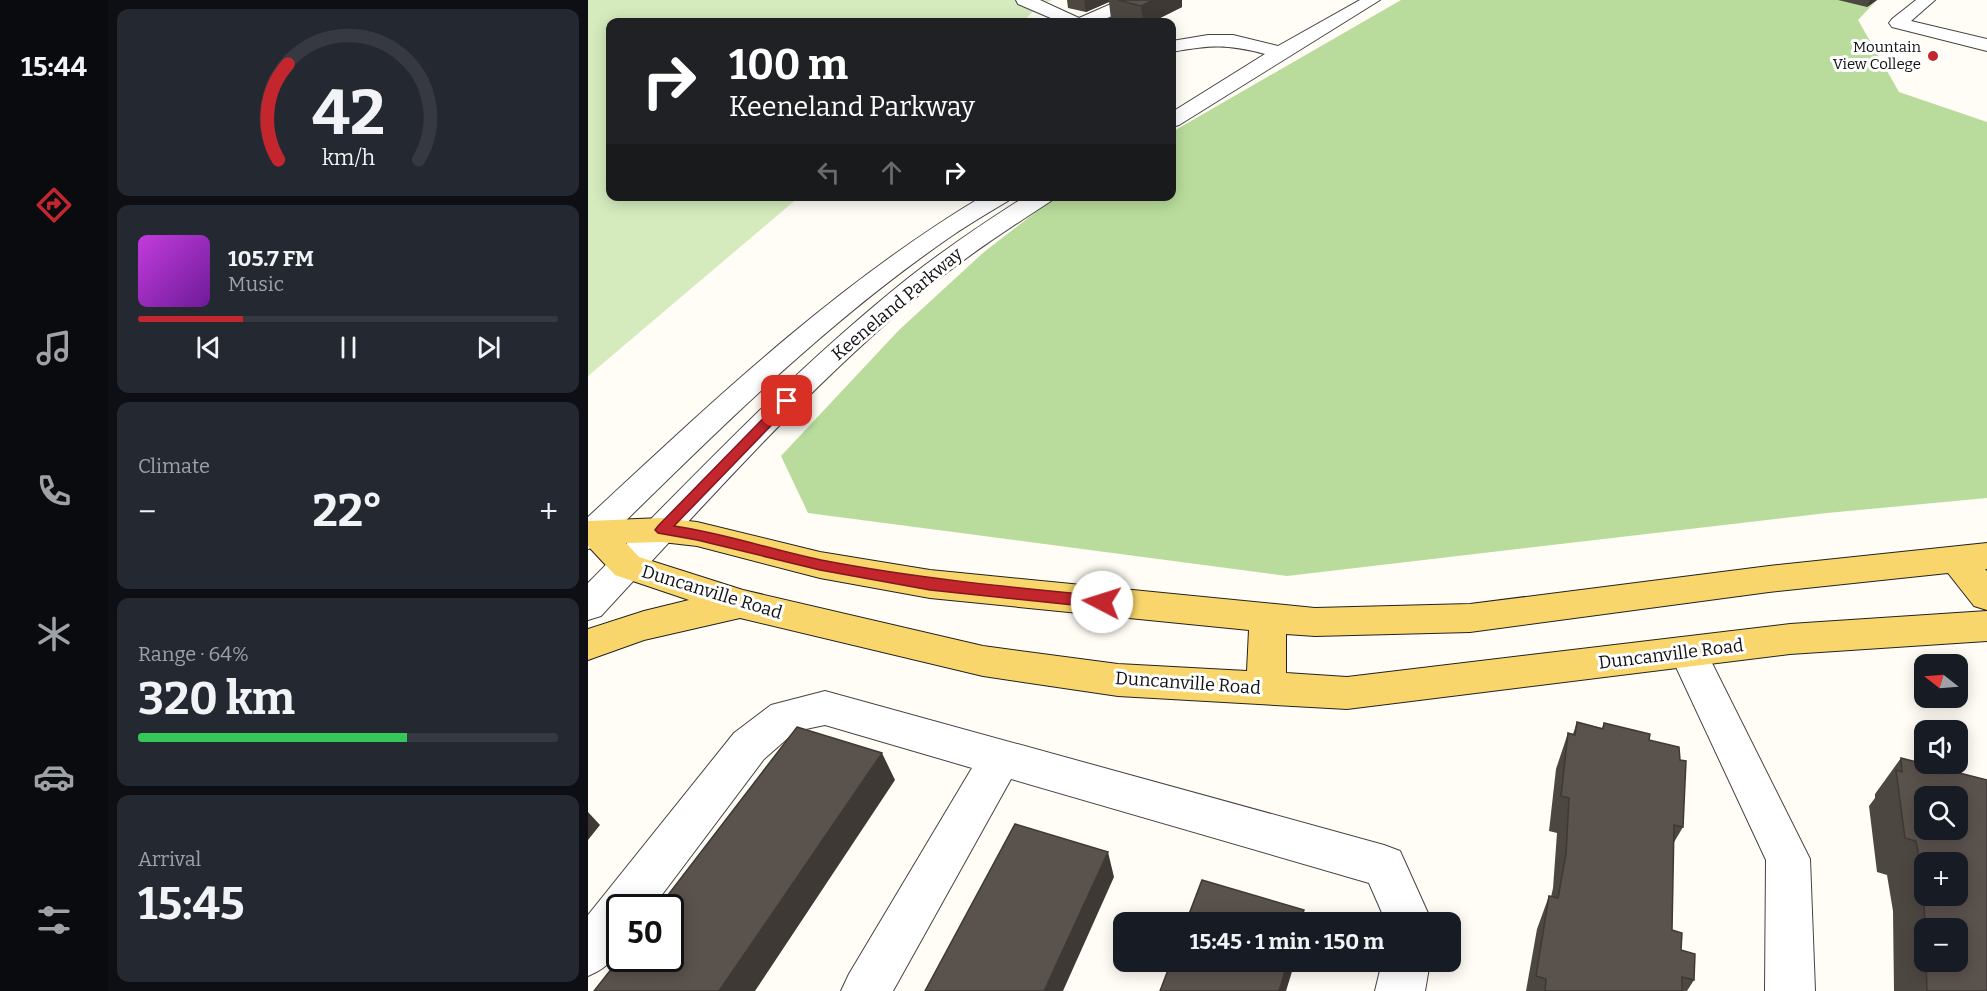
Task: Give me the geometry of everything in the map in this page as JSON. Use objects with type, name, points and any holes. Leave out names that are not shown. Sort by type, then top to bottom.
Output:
[{"type":"main road","points":[[591,534],[663,530],[697,534],[820,565],[930,584],[1315,622],[1470,618],[1769,579],[1972,558],[1987,596]]},
{"type":"main road","name":"Duncanville Road","points":[[591,534],[627,566],[742,604],[983,661],[1118,680],[1347,693],[1790,639],[1987,626]]},
{"type":"main road","points":[[588,645],[616,633],[652,622],[742,604]]},
{"type":"main road","points":[[1266,688],[1268,618]]},
{"type":"street","points":[[1023,0],[1045,6],[1064,18]]},
{"type":"street","points":[[1093,18],[1134,0]]},
{"type":"street","points":[[1190,88],[1343,0]]},
{"type":"street","points":[[1176,118],[1281,52],[1372,0]]},
{"type":"street","points":[[1927,0],[1898,23],[1987,45]]},
{"type":"street","points":[[1987,24],[1985,31],[1987,38]]},
{"type":"street","points":[[1176,45],[1208,40],[1233,40],[1281,52]]},
{"type":"street","name":"Keeneland Parkway","points":[[591,534],[732,400],[832,314],[936,235],[992,201]]},
{"type":"street","name":"Keeneland Parkway","points":[[588,606],[780,409],[874,319],[918,282],[975,240],[1035,201]]},
{"type":"street","points":[[732,400],[780,409]]},
{"type":"street","points":[[1688,652],[1788,859],[1790,991]]},
{"type":"street","points":[[634,894],[749,747],[785,717],[825,708],[1384,866],[1405,912]]},
{"type":"street","points":[[866,991],[1001,757]]},
{"type":"street","points":[[588,952],[606,930]]},
{"type":"street","points":[[1400,991],[1404,972]]},
{"type":"green space","points":[[588,0],[1052,0],[1037,7],[1027,18],[606,18],[606,201],[794,201],[588,376]]},
{"type":"green space","points":[[1401,0],[1877,0],[1858,20],[1899,92],[1987,122],[1987,498],[1827,513],[1287,576],[808,513],[781,456],[899,330],[984,252],[1050,201],[1176,201],[1176,130]]},
{"type":"building","points":[[1118,0],[1153,0],[1141,6]]},
{"type":"building","points":[[1577,722],[1603,729],[1604,723],[1650,734],[1649,740],[1679,747],[1680,760],[1686,761],[1683,827],[1674,825],[1672,930],[1682,933],[1681,950],[1695,954],[1694,980],[1682,977],[1682,991],[1545,991],[1546,979],[1536,976],[1549,896],[1558,898],[1566,854],[1569,798],[1561,796],[1568,733],[1575,735]]},
{"type":"building","points":[[797,727],[882,753],[719,991],[594,991],[609,972],[684,972],[684,894],[669,894]]},
{"type":"building","points":[[1901,758],[1914,761],[1914,774],[1964,774],[1987,780],[1987,991],[1927,991],[1926,972],[1968,972],[1968,918],[1925,918],[1924,906],[1968,906],[1968,852],[1918,852],[1916,841],[1905,838],[1896,770],[1902,772]]},
{"type":"building","points":[[1015,824],[1108,852],[1044,991],[925,991]]},
{"type":"building","points":[[1202,880],[1304,910],[1303,912],[1190,912]]},
{"type":"building","points":[[1167,972],[1285,972],[1279,991],[1160,991]]},
{"type":"place","name":"Mountain View College","points":[[1933,56]]},
{"type":"route","points":[[787,401],[663,530],[697,534],[820,565],[930,584],[1102,602]]}]
